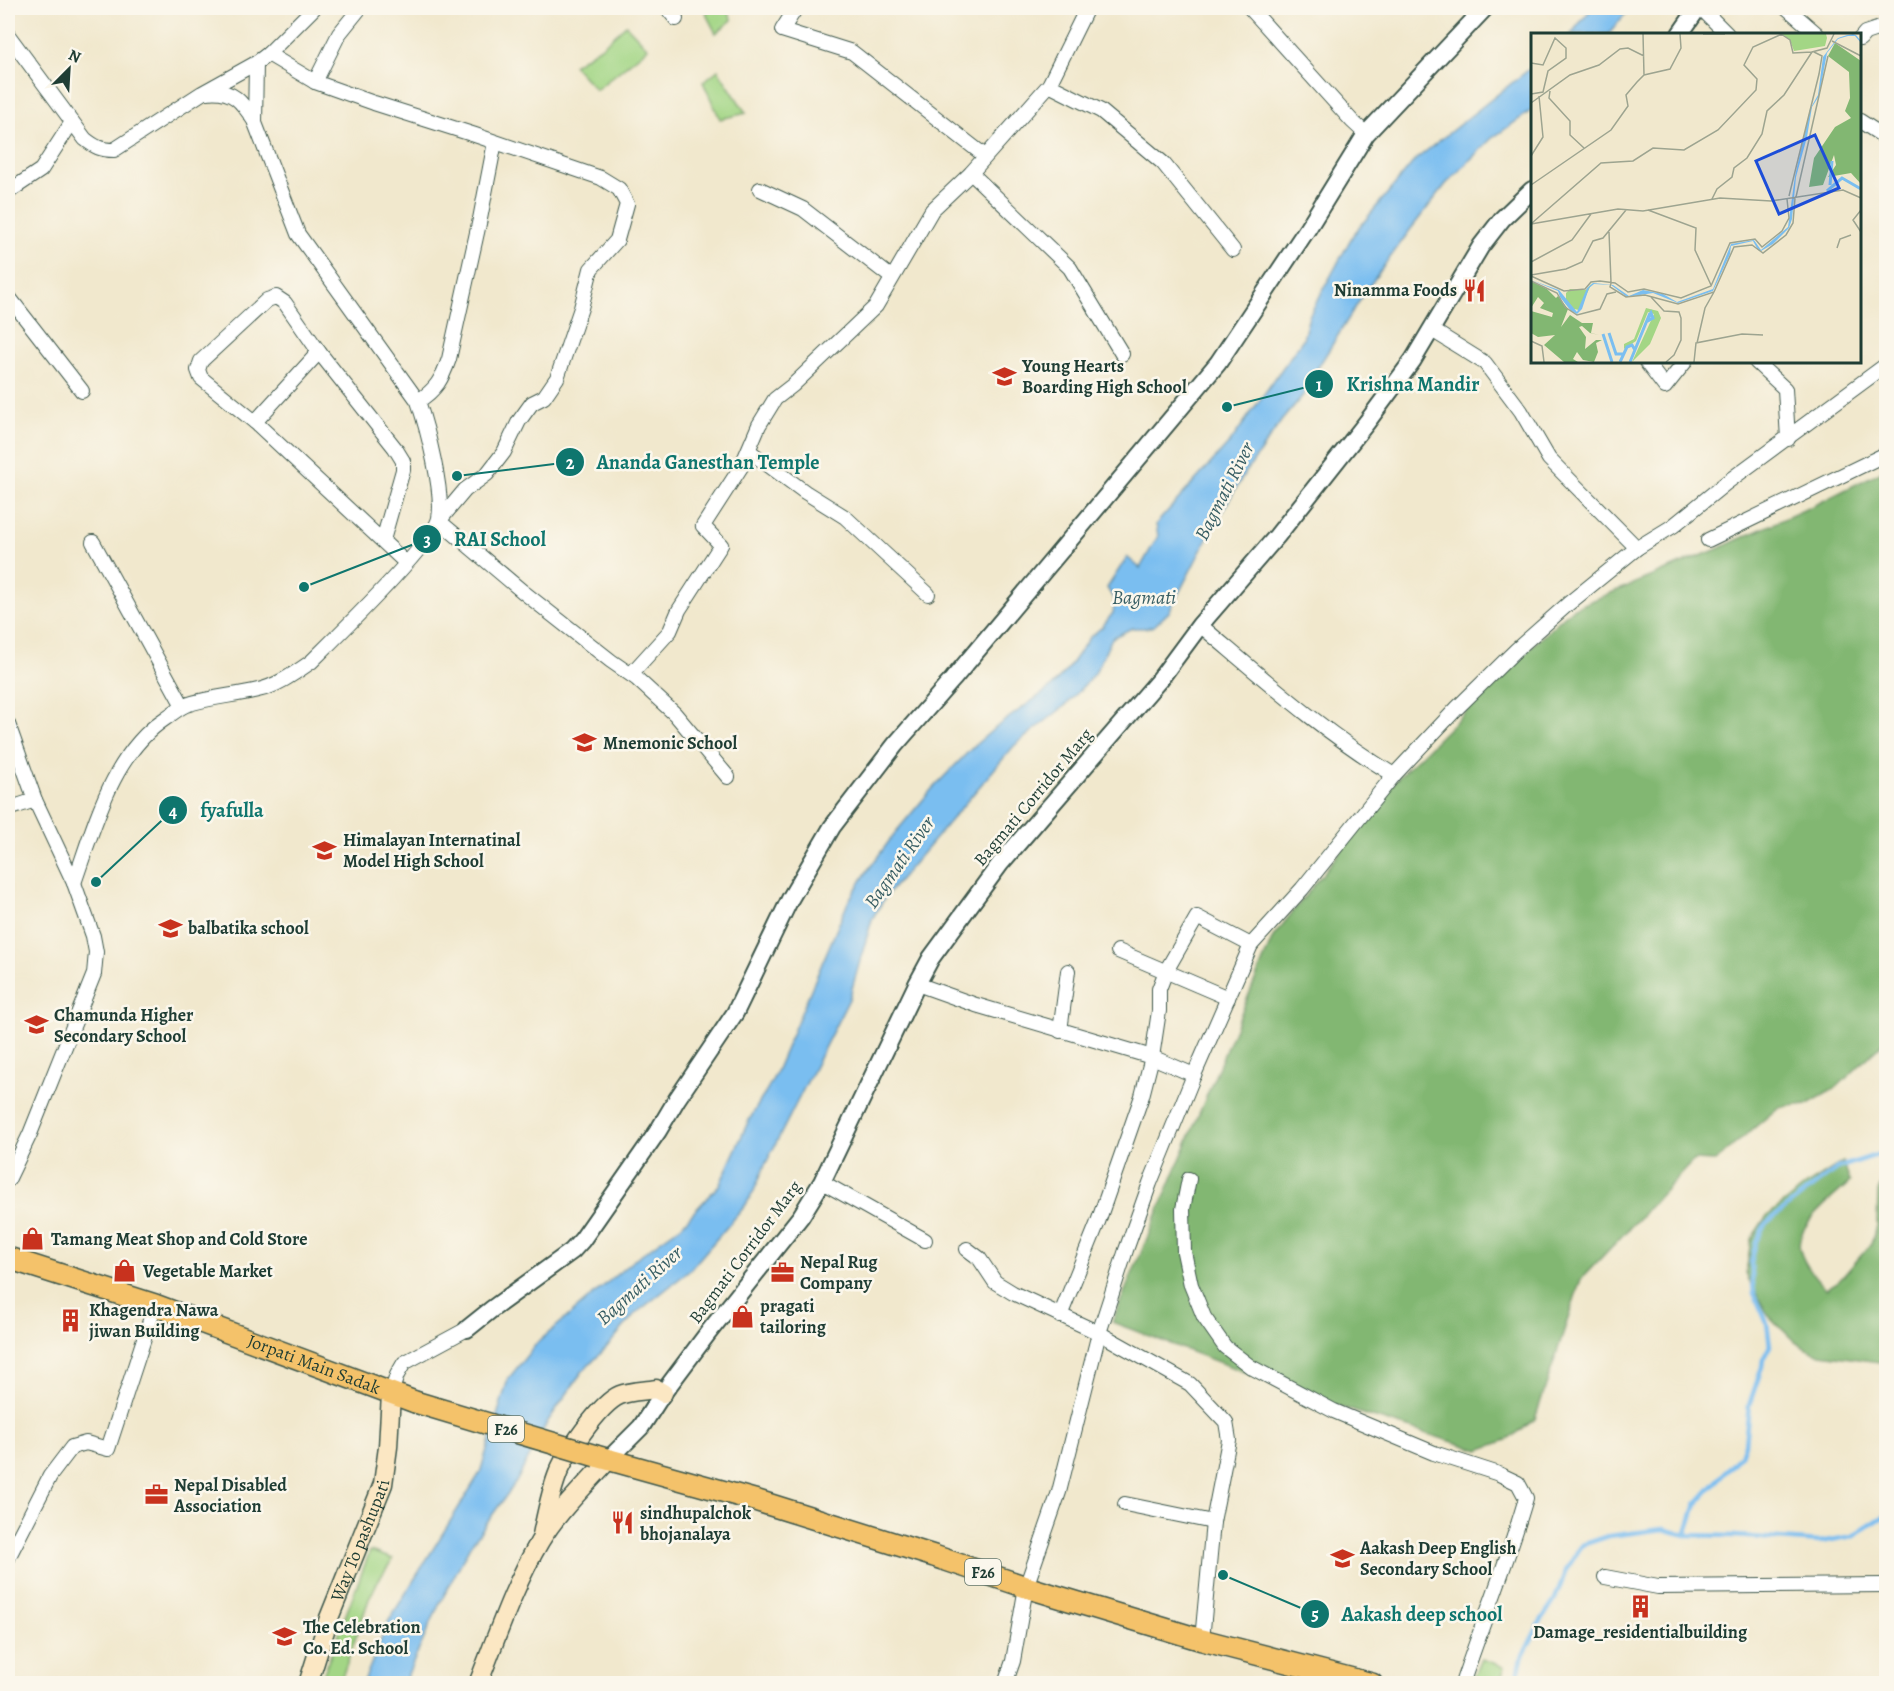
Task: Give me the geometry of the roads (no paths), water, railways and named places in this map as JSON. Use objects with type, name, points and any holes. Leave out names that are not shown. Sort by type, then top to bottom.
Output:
[{"type":"main road","name":"Jorpati Main Sadak","points":[[8,1258],[155,1305],[391,1394],[602,1458]]},
{"type":"main road","points":[[541,1539],[546,1511],[558,1473],[585,1430],[608,1404],[620,1395],[656,1389],[663,1393]]},
{"type":"main road","name":"Way To pashupati","points":[[308,1683],[328,1618],[383,1484],[391,1394]]},
{"type":"main road","points":[[478,1683],[505,1615],[541,1539],[602,1458]]},
{"type":"main road","name":"F26","points":[[602,1458],[758,1501],[1026,1587],[1202,1640],[1372,1683]]},
{"type":"street","points":[[8,35],[85,139],[102,150],[114,150],[202,93],[256,63],[314,8]]},
{"type":"street","points":[[315,82],[339,34],[360,8]]},
{"type":"street","points":[[667,8],[676,19]]},
{"type":"street","points":[[796,8],[782,30],[852,52],[985,156]]},
{"type":"street","points":[[631,674],[670,631],[679,610],[721,545],[703,526],[736,476],[759,425],[775,399],[793,385],[876,306],[932,210],[971,172],[1049,86],[1086,8]]},
{"type":"street","points":[[1250,8],[1366,134]]},
{"type":"street","points":[[391,1394],[397,1375],[404,1363],[467,1329],[572,1251],[591,1228],[735,1013],[790,899],[832,827],[895,745],[954,679],[1218,363],[1308,228],[1366,134],[1485,8]]},
{"type":"street","points":[[1681,33],[1700,8],[1726,33]]},
{"type":"street","points":[[1787,8],[1815,33]]},
{"type":"street","points":[[1861,38],[1865,33],[1887,26]]},
{"type":"street","points":[[74,883],[102,806],[126,756],[154,726],[183,706],[217,697],[260,690],[289,677],[311,662],[421,548],[465,489],[487,474],[504,452],[519,421],[532,403],[544,397],[557,378],[582,308],[591,269],[616,240],[627,204],[619,189],[601,178],[315,82],[268,54]]},
{"type":"street","points":[[255,123],[256,63]]},
{"type":"street","points":[[1049,86],[1101,111],[1163,163],[1233,250]]},
{"type":"street","points":[[202,93],[219,91],[243,103],[255,123],[298,234],[418,401],[440,495],[439,521]]},
{"type":"street","points":[[1861,121],[1887,138]]},
{"type":"street","points":[[8,192],[41,170],[72,122]]},
{"type":"street","points":[[418,401],[430,394],[444,375],[480,219],[495,142]]},
{"type":"street","points":[[971,172],[1070,268],[1122,354]]},
{"type":"street","points":[[760,189],[803,209],[891,278]]},
{"type":"street","name":"Bagmati Corridor Marg","points":[[602,1458],[641,1427],[663,1393],[765,1259],[801,1216],[822,1182],[917,984],[938,948],[1000,864],[1160,679],[1200,625],[1277,536],[1333,466],[1413,360],[1481,246],[1502,219],[1531,194]]},
{"type":"street","points":[[8,296],[82,391]]},
{"type":"street","points":[[383,540],[403,470],[403,461],[319,352],[285,303],[276,297],[267,300],[201,362],[198,370],[201,378],[255,422],[406,563]]},
{"type":"street","points":[[1432,330],[1485,363],[1521,411],[1549,459],[1637,548]]},
{"type":"street","points":[[255,422],[319,352]]},
{"type":"street","points":[[1647,363],[1665,387],[1684,363]]},
{"type":"street","points":[[1757,363],[1785,389],[1788,439]]},
{"type":"street","points":[[1005,1683],[1013,1661],[1026,1587],[1059,1492],[1099,1333],[1150,1184],[1194,1075],[1251,945],[1302,889],[1394,775],[1516,650],[1637,548],[1673,526],[1726,483],[1887,365]]},
{"type":"street","points":[[749,451],[805,492],[845,517],[928,594]]},
{"type":"street","points":[[1708,540],[1887,454]]},
{"type":"street","points":[[439,521],[522,591],[631,674],[675,714],[728,777]]},
{"type":"street","points":[[93,542],[183,706]]},
{"type":"street","points":[[1200,625],[1287,697],[1370,760],[1394,775]]},
{"type":"street","points":[[8,724],[35,800],[74,883],[93,936],[96,952],[94,974],[30,1134],[8,1180]]},
{"type":"street","points":[[8,809],[35,800]]},
{"type":"street","points":[[1060,1316],[1098,1222],[1142,1096],[1152,1057],[1159,1011],[1159,989],[1166,972],[1197,917],[1251,945]]},
{"type":"street","points":[[1118,951],[1228,998]]},
{"type":"street","points":[[1060,1031],[1068,971]]},
{"type":"street","points":[[917,984],[976,1005],[1152,1057],[1194,1075]]},
{"type":"street","points":[[1189,1179],[1183,1209],[1184,1252],[1191,1285],[1204,1317],[1225,1347],[1251,1368],[1334,1411],[1425,1450],[1499,1474],[1518,1483],[1526,1498],[1510,1552],[1462,1683]]},
{"type":"street","points":[[822,1182],[925,1240]]},
{"type":"street","points":[[967,1250],[979,1258],[995,1282],[1060,1316],[1099,1333],[1190,1384],[1226,1422],[1229,1440],[1213,1522],[1202,1640]]},
{"type":"street","points":[[8,1558],[50,1476],[72,1447],[86,1443],[108,1449],[155,1305]]},
{"type":"street","points":[[1125,1504],[1213,1522]]},
{"type":"street","points":[[1605,1577],[1658,1587],[1887,1585]]},
{"type":"water","points":[[1592,8],[1630,8],[1610,33],[1572,33]]},
{"type":"water","name":"Bagmati","points":[[1531,68],[1531,111],[1491,139],[1446,184],[1365,292],[1315,372],[1304,394],[1282,420],[1244,475],[1214,525],[1169,612],[1154,626],[1132,628],[1112,638],[1095,673],[1067,704],[1014,746],[886,896],[872,919],[849,999],[745,1206],[689,1271],[635,1314],[582,1372],[548,1421],[516,1482],[470,1546],[439,1605],[404,1683],[363,1684],[388,1622],[480,1473],[508,1379],[537,1343],[636,1258],[680,1227],[720,1184],[748,1122],[772,1081],[849,900],[868,870],[932,789],[996,727],[1051,687],[1066,671],[1089,638],[1113,613],[1115,601],[1107,588],[1127,557],[1140,568],[1158,536],[1156,524],[1231,441],[1303,339],[1309,316],[1353,235],[1415,160]]},
{"type":"waterway","points":[[1686,1535],[1696,1504],[1741,1455],[1745,1444],[1749,1405],[1763,1359],[1770,1346],[1767,1323],[1754,1293],[1751,1263],[1756,1241],[1766,1223],[1837,1168],[1886,1152]]},
{"type":"waterway","points":[[1516,1684],[1522,1658],[1555,1599],[1566,1570],[1582,1545],[1609,1536],[1663,1529],[1686,1535],[1820,1542],[1853,1536],[1886,1515]]},
{"type":"place","name":"Ninamma Foods","points":[[1475,290]]},
{"type":"place","name":"Young Hearts Boarding High School","points":[[1004,376]]},
{"type":"place","name":"Krishna Mandir","points":[[1227,407]]},
{"type":"place","name":"Ananda Ganesthan Temple","points":[[457,476]]},
{"type":"place","name":"RAI School","points":[[304,587]]},
{"type":"place","name":"Mnemonic School","points":[[585,743]]},
{"type":"place","name":"Himalayan Internatinal Model High School","points":[[325,850]]},
{"type":"place","name":"fyafulla","points":[[96,882]]},
{"type":"place","name":"balbatika school","points":[[170,928]]},
{"type":"place","name":"Chamunda Higher Secondary School","points":[[36,1025]]},
{"type":"place","name":"Tamang Meat Shop and Cold Store","points":[[33,1239]]},
{"type":"place","name":"Vegetable Market","points":[[125,1271]]},
{"type":"place","name":"Nepal Rug Company","points":[[782,1272]]},
{"type":"place","name":"pragati tailoring","points":[[742,1316]]},
{"type":"place","name":"Khagendra Nawa jiwan Building","points":[[71,1320]]},
{"type":"place","name":"Nepal Disabled Association","points":[[156,1495]]},
{"type":"place","name":"sindhupalchok bhojanalaya","points":[[622,1523]]},
{"type":"place","name":"Aakash Deep English Secondary School","points":[[1342,1558]]},
{"type":"place","name":"Aakash deep school","points":[[1223,1575]]},
{"type":"place","name":"Damage_residentialbuilding","points":[[1640,1606]]},
{"type":"place","name":"The Celebration Co. Ed. School","points":[[285,1637]]},
{"type":"water label","name":"Bagmati River","points":[[1224,491]]},
{"type":"water label","name":"Bagmati River","points":[[899,862]]},
{"type":"water label","name":"Bagmati River","points":[[639,1285]]}]
